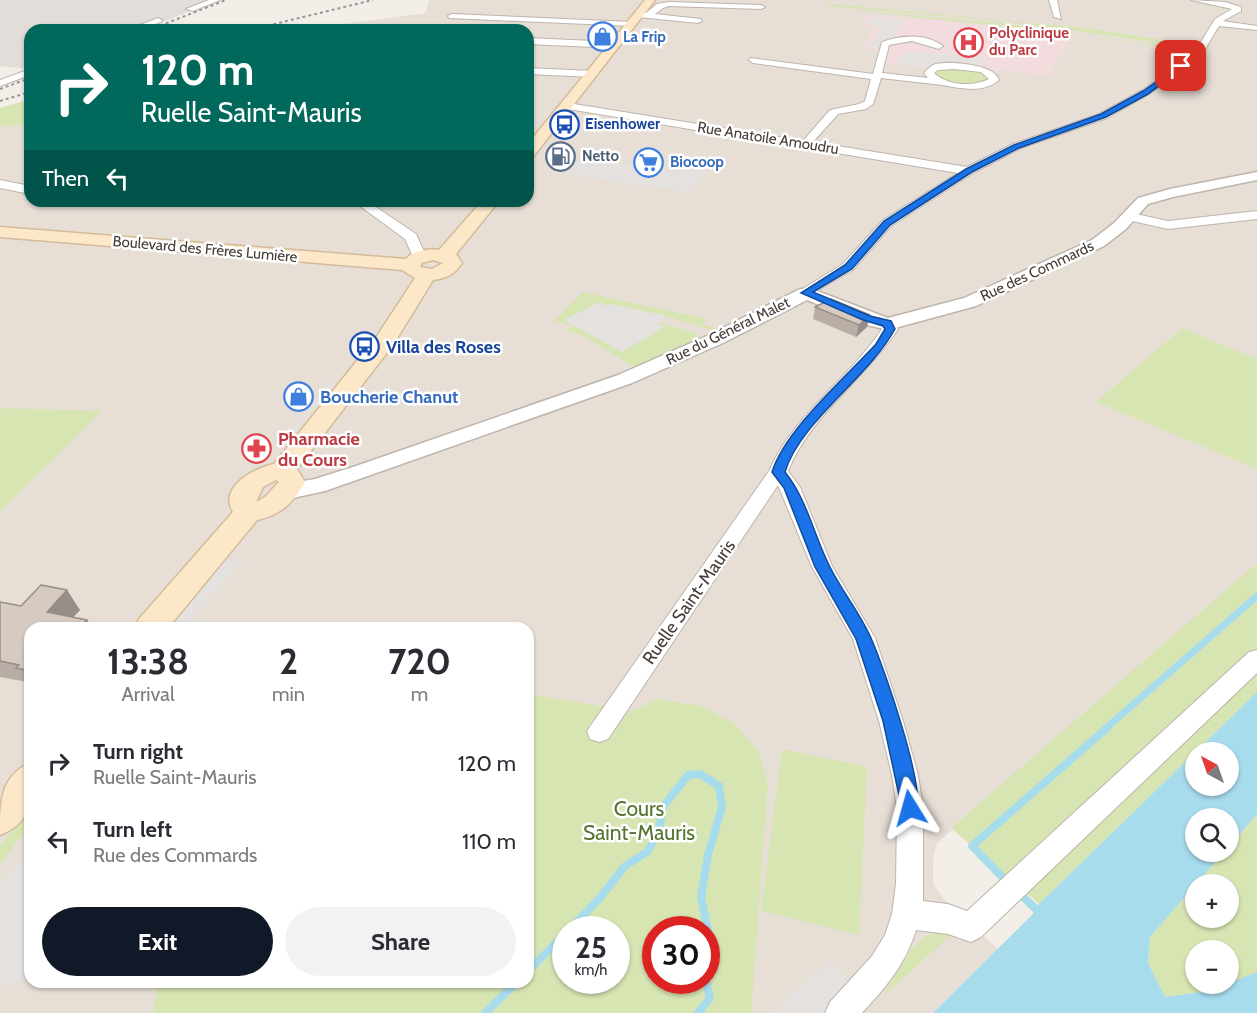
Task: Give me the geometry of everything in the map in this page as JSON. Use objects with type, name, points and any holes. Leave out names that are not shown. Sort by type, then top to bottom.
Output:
[{"type":"main road","points":[[534,147],[639,19],[650,0]]},
{"type":"main road","points":[[155,622],[249,511],[269,509],[277,503],[284,481],[385,340],[419,265],[442,272],[452,266],[452,259],[444,255],[464,235],[486,207]]},
{"type":"main road","name":"Boulevard des Frères Lumière","points":[[0,232],[364,263],[419,265]]},
{"type":"main road","points":[[0,817],[24,787]]},
{"type":"street","points":[[190,9],[216,0]]},
{"type":"street","points":[[1053,0],[1058,16]]},
{"type":"street","name":"Rue du Général Malet","points":[[284,481],[317,486],[625,379],[716,339],[806,293],[848,267],[887,223],[969,171],[1017,146],[1103,116],[1146,92],[1201,50],[1217,23],[1237,10],[1225,4],[1195,0]]},
{"type":"street","points":[[639,19],[660,6],[669,4],[761,7]]},
{"type":"street","points":[[452,16],[698,21]]},
{"type":"street","points":[[147,24],[158,20]]},
{"type":"street","points":[[1217,23],[1257,28]]},
{"type":"street","points":[[806,144],[834,112],[868,105],[885,44],[899,39],[924,40],[943,45],[916,50]]},
{"type":"street","points":[[534,41],[616,45]]},
{"type":"street","points":[[882,55],[896,53]]},
{"type":"street","points":[[753,60],[975,86],[990,83],[994,77],[984,70],[965,66],[945,66],[931,70],[930,76],[943,82]]},
{"type":"street","points":[[534,71],[593,74]]},
{"type":"street","points":[[0,83],[24,74]]},
{"type":"street","name":"Rue Anatoile Amoudru","points":[[568,106],[969,171]]},
{"type":"street","name":"Rue des Commards","points":[[888,324],[927,315],[990,294],[1098,243],[1120,226],[1143,201],[1257,176]]},
{"type":"street","points":[[0,184],[24,188]]},
{"type":"street","points":[[368,207],[411,237],[419,265]]},
{"type":"street","points":[[1127,216],[1168,225],[1257,215]]},
{"type":"street","points":[[806,293],[866,318],[888,324]]},
{"type":"street","name":"Ruelle Saint-Mauris","points":[[599,731],[778,472],[782,461],[803,430],[880,346],[890,329],[888,324]]},
{"type":"street","points":[[778,472],[790,487],[822,567],[864,638],[891,721],[905,775],[910,808],[910,884],[907,914],[897,943],[883,967],[866,989],[841,1013]]},
{"type":"street","points":[[907,914],[948,919],[971,927],[1257,659]]},
{"type":"shaded area","points":[[0,0],[218,0],[157,24],[24,24],[24,68],[0,66]]},
{"type":"shaded area","points":[[429,0],[1257,0],[1257,359],[1182,328],[1097,402],[1257,469],[1257,563],[937,843],[933,860],[933,883],[944,899],[998,949],[933,1013],[0,1013],[0,126],[20,125],[24,123],[24,207],[534,207],[534,24],[343,24],[426,13]]},
{"type":"shaded area","name":"Polyclinique du Parc","points":[[868,14],[1073,34],[1048,76],[1005,70],[992,72],[929,69],[885,63],[885,53],[863,49],[873,27],[863,26]]},
{"type":"shaded area","points":[[873,17],[904,20],[893,39],[880,42],[876,50],[867,48],[881,27],[867,25]]},
{"type":"shaded area","points":[[916,51],[985,58],[983,66],[994,70],[990,71],[965,63],[943,61],[939,66],[929,68],[896,64],[902,55]]},
{"type":"shaded area","points":[[586,147],[617,152],[608,161],[681,174],[692,163],[710,166],[689,192],[568,175]]},
{"type":"shaded area","points":[[599,302],[607,306],[611,304],[666,316],[656,323],[664,327],[622,352],[564,320]]},
{"type":"shaded area","points":[[330,381],[333,385],[287,441],[282,440]]},
{"type":"shaded area","points":[[242,560],[191,621],[174,622],[223,563]]},
{"type":"shaded area","points":[[24,853],[24,978],[5,986],[0,994],[0,885]]},
{"type":"shaded area","points":[[830,960],[860,994],[841,1013],[771,1013]]},
{"type":"green space","points":[[829,4],[1094,29],[1199,46],[1198,48],[1011,22],[827,6]]},
{"type":"green space","points":[[828,8],[1008,24],[1089,35]]},
{"type":"green space","points":[[1105,37],[1195,50],[1193,52]]},
{"type":"green space","points":[[975,68],[994,80],[964,86],[935,79],[931,70]]},
{"type":"green space","points":[[24,101],[24,123],[20,125],[0,126],[0,108]]},
{"type":"green space","points":[[583,292],[707,319],[703,325],[719,329],[714,331],[659,314],[607,306],[565,320],[573,325],[553,322]]},
{"type":"green space","points":[[656,323],[695,333],[700,338],[633,367],[582,335],[564,330],[576,326],[622,352],[664,327]]},
{"type":"green space","points":[[1182,328],[1257,359],[1257,469],[1096,402]]},
{"type":"green space","points":[[0,408],[102,411],[0,512]]},
{"type":"green space","points":[[1257,563],[1257,692],[1206,742],[1185,742],[1185,762],[1039,904],[951,828]]},
{"type":"green space","name":"Cours Saint-Mauris","points":[[534,695],[632,711],[657,699],[701,706],[734,723],[759,751],[768,784],[751,1013],[153,1013],[156,988],[534,988]]},
{"type":"green space","points":[[782,749],[867,767],[859,935],[761,911]]},
{"type":"green space","points":[[1257,814],[1257,972],[1239,980],[1239,940],[1185,940],[1185,994],[1187,994],[1165,997],[1148,963],[1150,937],[1185,897],[1185,928],[1239,928],[1239,874],[1205,874],[1215,862],[1239,862],[1239,835]]},
{"type":"green space","points":[[24,816],[24,833],[0,864],[0,846]]},
{"type":"green space","points":[[943,929],[955,931],[883,997],[900,966],[914,947],[922,939]]},
{"type":"water","points":[[1257,692],[1257,814],[1239,835],[1239,808],[1185,808],[1185,862],[1215,862],[1205,874],[1185,874],[1185,897],[1150,937],[1148,963],[1165,997],[1187,994],[1239,994],[1239,979],[1257,972],[1257,1013],[933,1013],[1032,915],[1039,904],[1185,762],[1185,796],[1239,796],[1239,742],[1206,742]]},
{"type":"building","points":[[831,299],[870,315],[859,325],[815,307]]},
{"type":"building","points":[[41,585],[67,590],[47,612],[87,620],[85,622],[24,622],[24,670],[16,668],[19,665],[0,661],[0,602],[21,606]]},
{"type":"waterway","points":[[1105,729],[1257,596]]},
{"type":"waterway","points":[[1007,882],[972,846],[1107,728]]},
{"type":"waterway","points":[[583,916],[625,866],[647,852],[659,831],[663,807],[688,775],[700,774],[719,786],[722,807],[708,855],[701,897],[705,916]]},
{"type":"waterway","points":[[1019,893],[1040,913]]},
{"type":"waterway","points":[[534,965],[552,947]]},
{"type":"waterway","points":[[485,1013],[511,988]]},
{"type":"waterway","points":[[698,1013],[710,998],[709,994]]},
{"type":"railway","points":[[164,24],[226,0]]},
{"type":"railway","points":[[275,24],[373,0]]},
{"type":"railway","points":[[0,89],[24,80]]},
{"type":"railway","points":[[0,101],[24,94]]},
{"type":"place","name":"La Frip","points":[[602,37]]},
{"type":"place","name":"Polyclinique du Parc","points":[[968,42]]},
{"type":"place","name":"Eisenhower","points":[[564,124]]},
{"type":"place","name":"Netto","points":[[561,156]]},
{"type":"place","name":"Biocoop","points":[[649,162]]},
{"type":"place","name":"Villa des Roses","points":[[365,347]]},
{"type":"place","name":"Boucherie Chanut","points":[[299,397]]},
{"type":"place","name":"Pharmacie du Cours","points":[[257,449]]},
{"type":"route","points":[[910,808],[905,775],[891,721],[864,638],[822,567],[790,487],[778,472],[790,447],[803,430],[880,346],[890,329],[888,324],[866,318],[806,293],[848,267],[887,223],[969,171],[1017,146],[1103,116],[1146,92],[1181,66]]}]
